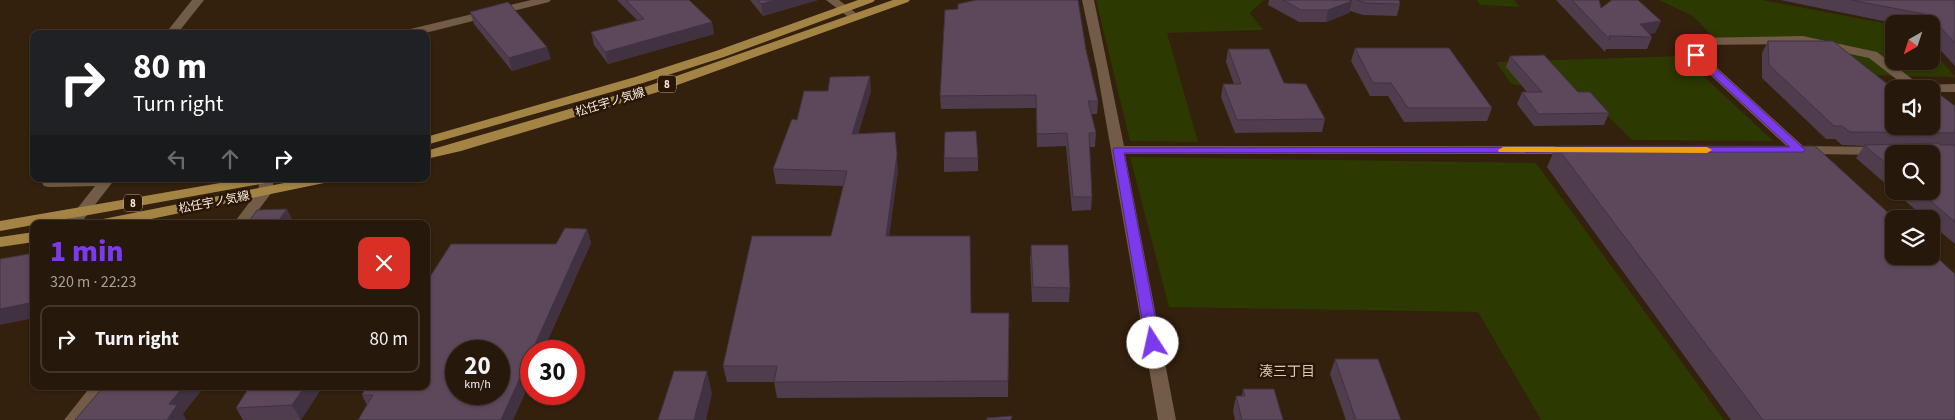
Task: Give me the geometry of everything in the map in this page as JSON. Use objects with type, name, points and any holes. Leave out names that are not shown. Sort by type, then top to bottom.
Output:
[{"type":"main road","name":"松任宇ノ気線","points":[[430,140],[639,80],[720,54],[869,0]]},
{"type":"main road","name":"松任宇ノ気線","points":[[430,154],[653,89],[904,0]]},
{"type":"main road","name":"松任宇ノ気線","points":[[57,220],[280,182]]},
{"type":"main road","name":"松任宇ノ気線","points":[[119,220],[266,183]]},
{"type":"main road","name":"松任宇ノ気線","points":[[0,226],[30,223]]},
{"type":"main road","points":[[0,242],[30,237]]},
{"type":"street","points":[[174,30],[198,0]]},
{"type":"street","points":[[422,30],[545,0]]},
{"type":"street","points":[[832,0],[855,18]]},
{"type":"street","points":[[1088,0],[1118,150],[1167,420]]},
{"type":"street","points":[[1814,163],[1682,42],[1803,40],[1873,56],[1905,80]]},
{"type":"street","points":[[1940,88],[1955,88]]},
{"type":"street","points":[[1118,150],[1590,150]]},
{"type":"street","points":[[1779,150],[1885,151]]},
{"type":"street","points":[[51,182],[69,182]]},
{"type":"street","points":[[76,218],[105,182]]},
{"type":"street","points":[[243,220],[266,183]]},
{"type":"street","points":[[73,420],[99,390]]},
{"type":"green space","points":[[1096,0],[1264,0],[1250,13],[1263,30],[1167,33],[1198,142],[1130,141]]},
{"type":"green space","points":[[1477,0],[1514,0],[1520,7],[1480,5]]},
{"type":"green space","points":[[1659,0],[1762,0],[1885,23],[1885,70],[1940,70],[1940,60],[1955,77],[1857,75],[1803,37],[1713,37],[1693,16]]},
{"type":"green space","points":[[1682,56],[1773,141],[1632,140],[1586,95],[1511,84],[1496,62]]},
{"type":"green space","points":[[1130,157],[1536,163],[1724,420],[1541,420],[1478,312],[1169,307]]},
{"type":"building","points":[[626,0],[689,0],[712,22],[605,52],[591,32],[644,19]]},
{"type":"building","points":[[758,0],[775,0],[761,4]]},
{"type":"building","points":[[976,0],[1078,0],[1086,50],[1098,101],[1088,101],[1096,133],[1089,133],[1092,197],[1073,197],[1067,133],[1037,134],[1036,95],[940,96],[945,10],[958,9],[958,4]]},
{"type":"building","points":[[1283,0],[1352,1],[1328,10],[1301,10]]},
{"type":"building","points":[[1357,0],[1399,0],[1400,4],[1366,3]]},
{"type":"building","points":[[1572,0],[1599,0],[1601,8],[1612,0],[1638,0],[1661,21],[1640,24],[1652,37],[1609,36],[1610,40]]},
{"type":"building","points":[[1851,0],[1955,0],[1955,43],[1940,27],[1940,15],[1929,15]]},
{"type":"building","points":[[508,2],[547,47],[509,58],[470,12]]},
{"type":"building","points":[[1768,41],[1833,41],[1885,82],[1885,132],[1850,132],[1842,126],[1834,126],[1769,65]]},
{"type":"building","points":[[1355,48],[1449,48],[1492,108],[1408,108],[1391,83],[1373,83]]},
{"type":"building","points":[[1228,49],[1269,49],[1284,83],[1306,84],[1325,119],[1237,120],[1223,84],[1241,84]]},
{"type":"building","points":[[1544,55],[1578,92],[1590,92],[1609,113],[1538,114],[1522,92],[1542,92],[1510,56]]},
{"type":"building","points":[[870,76],[852,134],[895,132],[897,155],[886,236],[970,236],[971,313],[1009,313],[1008,381],[774,382],[777,366],[723,366],[752,236],[831,236],[847,171],[773,169],[792,119],[797,120],[804,91],[828,91],[830,77]]},
{"type":"building","points":[[1940,95],[1955,106],[1955,133],[1940,133]]},
{"type":"building","points":[[976,131],[978,158],[944,158],[945,132]]},
{"type":"building","points":[[1938,143],[1940,145],[1885,145],[1885,162],[1864,145]]},
{"type":"building","points":[[1940,145],[1955,145],[1955,222],[1929,200],[1940,200]]},
{"type":"building","points":[[1556,146],[1815,146],[1885,210],[1885,265],[1940,265],[1940,260],[1955,274],[1955,420],[1763,420]]},
{"type":"building","points":[[287,209],[279,220],[250,220],[257,210]]},
{"type":"building","points":[[565,228],[587,229],[537,340],[520,340],[520,378],[510,400],[510,340],[445,340],[445,405],[508,405],[501,420],[358,420],[373,395],[362,395],[364,390],[430,390],[430,277],[451,244],[556,244]]},
{"type":"building","points":[[1031,245],[1068,245],[1070,288],[1033,287]]},
{"type":"building","points":[[30,254],[30,303],[0,309],[0,259]]},
{"type":"building","points":[[1335,359],[1378,359],[1401,420],[1356,420]]},
{"type":"building","points":[[674,371],[707,371],[694,420],[658,420]]},
{"type":"building","points":[[1243,389],[1274,389],[1283,420],[1242,420],[1236,396],[1245,396]]},
{"type":"building","points":[[101,390],[181,390],[169,404],[177,405],[167,420],[75,420]]},
{"type":"building","points":[[247,390],[302,390],[292,405],[236,408]]},
{"type":"building","points":[[1012,416],[1011,420],[986,420],[987,418]]},
{"type":"slow traffic","points":[[1503,150],[1707,150]]},
{"type":"district","name":"湊三丁目","points":[[1287,371]]},
{"type":"route","points":[[1153,343],[1118,150],[1799,150],[1696,55]]}]
